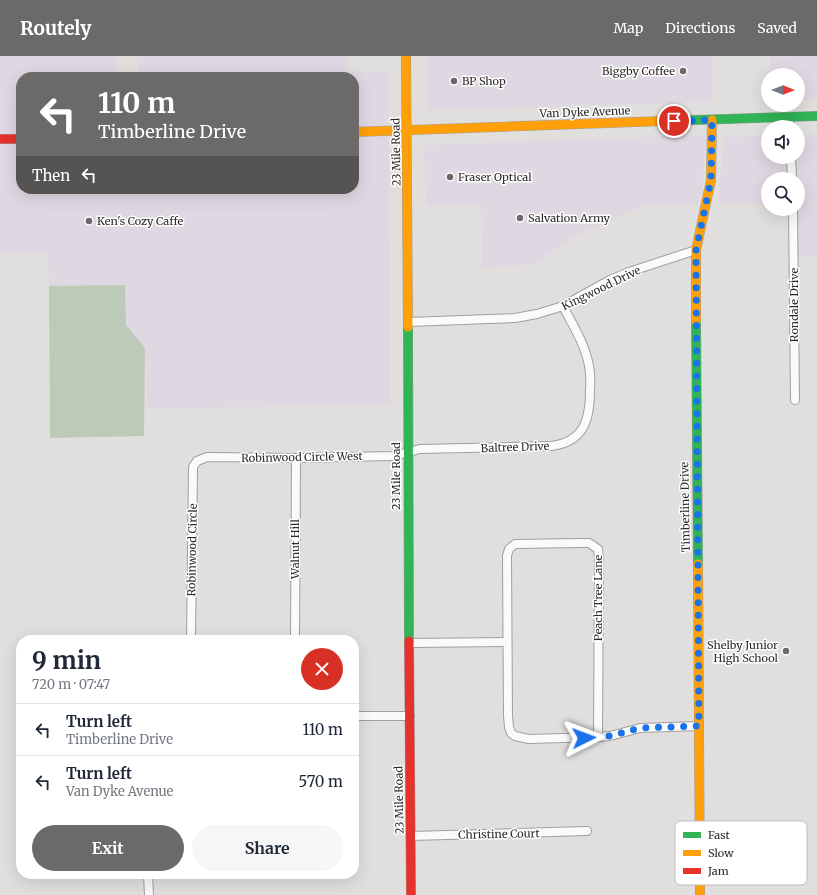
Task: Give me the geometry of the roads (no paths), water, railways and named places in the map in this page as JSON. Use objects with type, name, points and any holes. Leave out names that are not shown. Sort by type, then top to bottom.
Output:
[{"type":"main road","name":"23 Mile Road","points":[[406,56],[408,131],[408,453],[412,895]]},
{"type":"main road","name":"Van Dyke Avenue","points":[[359,132],[817,116]]},
{"type":"main road","name":"Timberline Drive","points":[[700,821],[696,250],[711,180],[712,120]]},
{"type":"main road","points":[[0,139],[16,139]]},
{"type":"main road","name":"Timberline Drive","points":[[700,885],[700,895]]},
{"type":"street","name":"Rondale Drive","points":[[794,216],[795,400]]},
{"type":"street","name":"Kingwood Drive","points":[[408,322],[514,318],[537,314],[563,306],[610,280],[629,272],[696,250]]},
{"type":"street","name":"Baltree Drive","points":[[408,453],[420,449],[551,446],[564,443],[576,435],[584,427],[588,417],[591,376],[587,355],[582,341],[563,306]]},
{"type":"street","name":"Robinwood Circle West","points":[[196,461],[207,457],[296,458],[394,456],[408,453]]},
{"type":"street","name":"Walnut Hill","points":[[295,635],[296,458]]},
{"type":"street","name":"Robinwood Circle","points":[[191,635],[193,467],[196,461]]},
{"type":"street","name":"Peach Tree Lane","points":[[507,642],[507,556],[512,546],[519,543],[580,542],[596,547],[599,558],[598,737]]},
{"type":"street","points":[[410,642],[507,642],[509,727],[511,733],[521,738],[598,737],[610,736],[640,728],[699,726]]},
{"type":"street","points":[[359,716],[410,716]]},
{"type":"street","name":"Christine Court","points":[[411,836],[587,831]]},
{"type":"street","points":[[148,879],[149,895]]},
{"type":"place","name":"Biggby Coffee","points":[[683,71]]},
{"type":"place","name":"BP Shop","points":[[454,81]]},
{"type":"place","name":"Fraser Optical","points":[[450,177]]},
{"type":"place","name":"Salvation Army","points":[[520,218]]},
{"type":"place","name":"Ken's Cozy Caffe","points":[[89,221]]},
{"type":"place","name":"Shelby Junior High School","points":[[786,651]]}]
